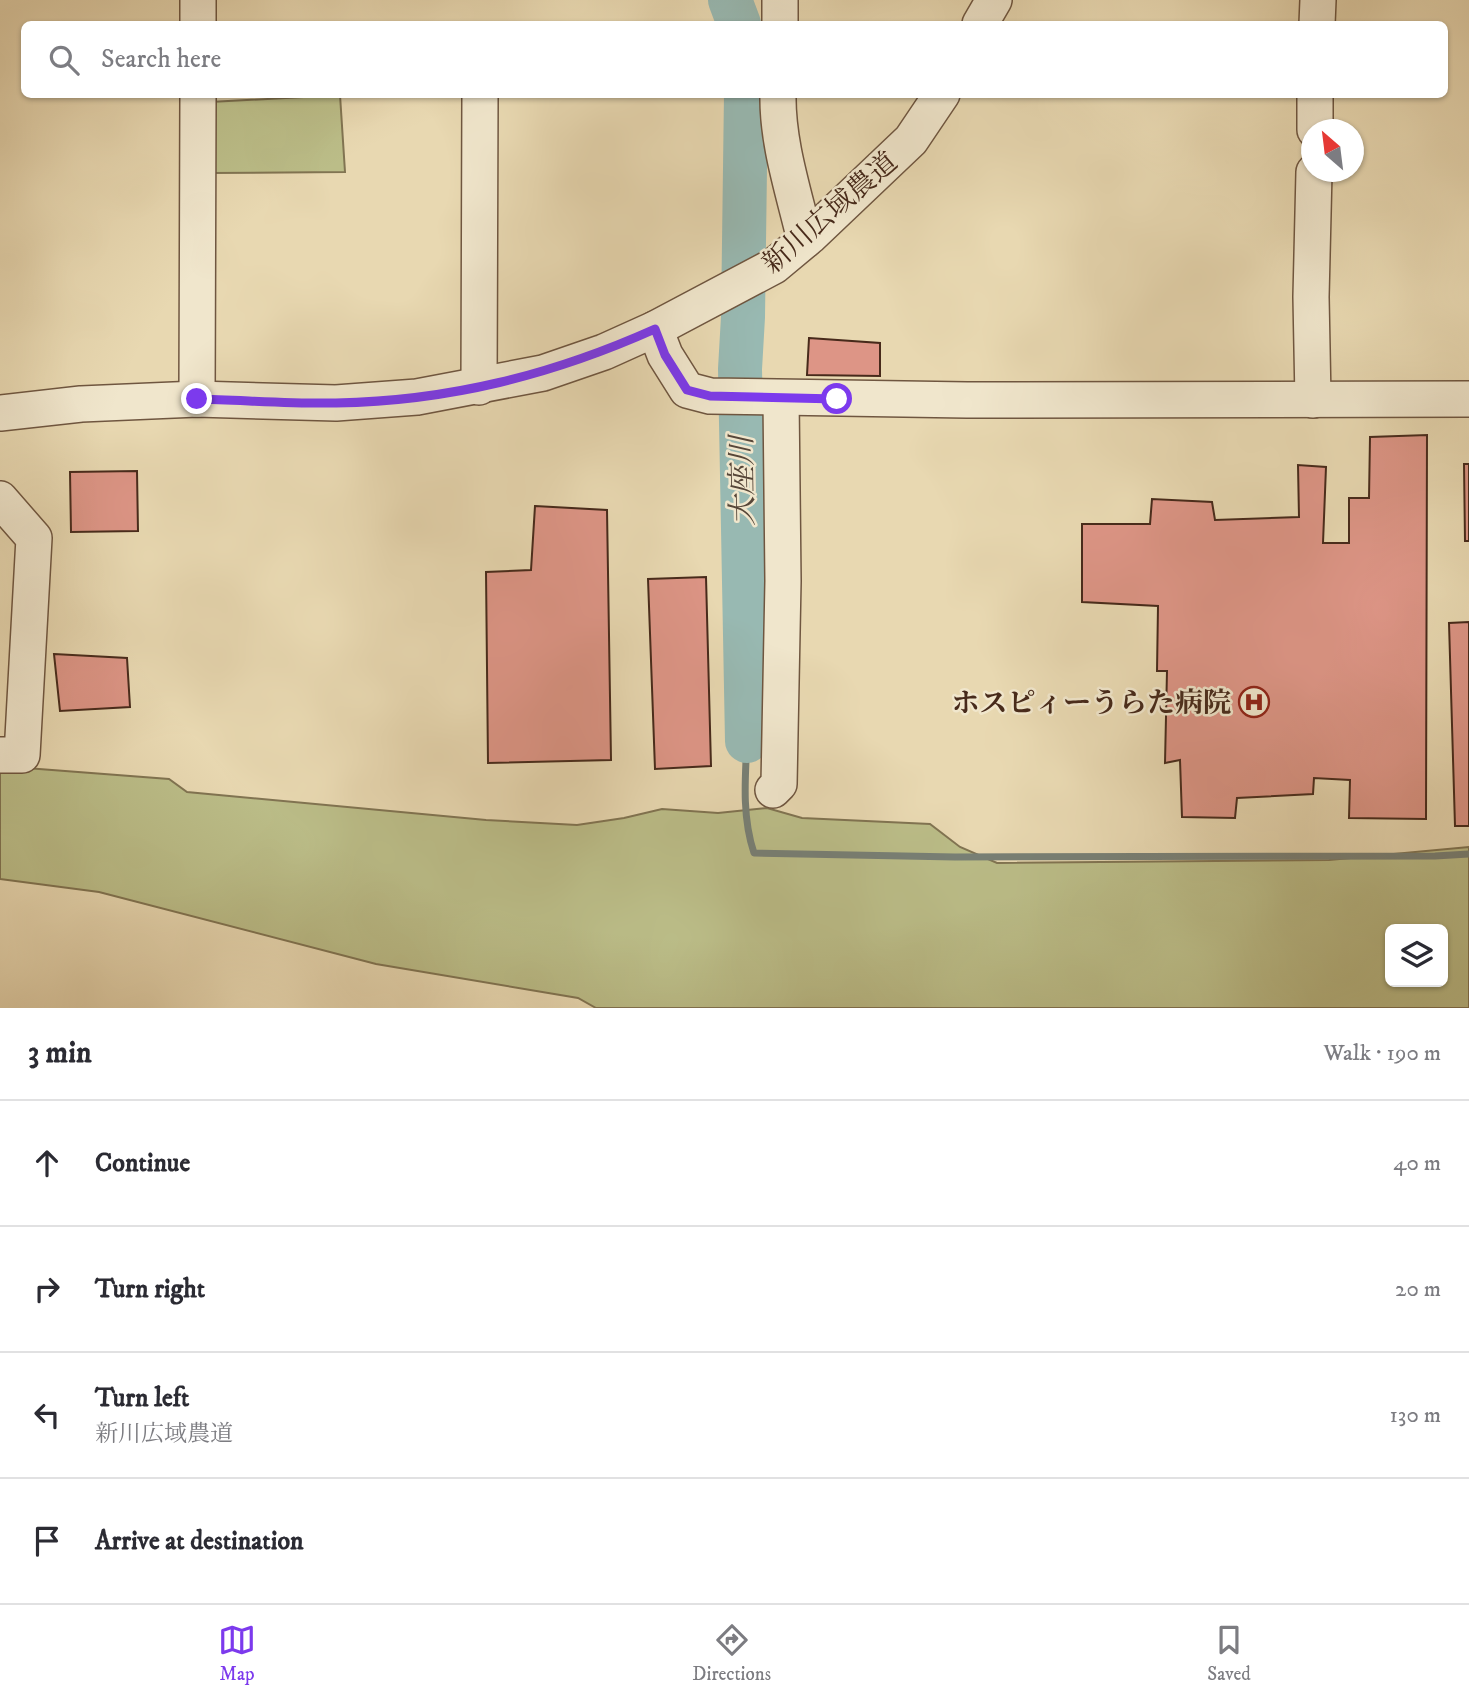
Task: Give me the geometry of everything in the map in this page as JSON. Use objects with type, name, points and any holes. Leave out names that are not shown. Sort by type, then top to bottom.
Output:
[{"type":"street","points":[[198,0],[198,21]]},
{"type":"street","points":[[780,0],[780,21]]},
{"type":"street","points":[[982,21],[994,0]]},
{"type":"street","points":[[1317,21],[1318,0]]},
{"type":"street","points":[[197,399],[198,98]]},
{"type":"street","points":[[479,387],[480,98]]},
{"type":"street","points":[[778,98],[789,174],[805,240]]},
{"type":"street","name":"新川広域農道","points":[[0,412],[80,404],[197,399],[336,403],[418,397],[543,373],[604,352],[655,329],[774,266],[911,140],[939,98]]},
{"type":"street","points":[[1315,98],[1315,119]]},
{"type":"street","points":[[1313,400],[1311,297],[1314,182]]},
{"type":"street","points":[[655,329],[665,355],[687,390],[710,396],[1469,399]]},
{"type":"street","points":[[773,790],[779,784],[783,581],[776,397]]},
{"type":"street","points":[[0,499],[34,538],[22,755],[0,755]]},
{"type":"green space","points":[[340,98],[345,172],[211,173],[210,102]]},
{"type":"green space","points":[[0,766],[169,779],[187,792],[486,820],[577,825],[662,809],[718,813],[767,808],[802,818],[930,824],[960,847],[997,863],[1329,860],[1469,847],[1469,1008],[596,1008],[578,998],[376,964],[99,892],[0,879]]},
{"type":"building","points":[[809,338],[880,343],[880,376],[807,375]]},
{"type":"building","points":[[1427,435],[1426,819],[1349,818],[1350,780],[1314,778],[1313,794],[1237,798],[1235,818],[1182,817],[1180,760],[1165,763],[1167,671],[1157,671],[1158,606],[1082,602],[1082,524],[1150,524],[1152,499],[1212,502],[1215,520],[1299,517],[1298,465],[1326,467],[1323,543],[1349,543],[1349,498],[1369,498],[1370,437]]},
{"type":"building","points":[[1464,464],[1469,464],[1469,541],[1465,541]]},
{"type":"building","points":[[137,471],[138,531],[71,532],[70,472]]},
{"type":"building","points":[[535,506],[607,510],[611,760],[488,763],[486,572],[531,570]]},
{"type":"building","points":[[706,577],[711,766],[655,769],[648,579]]},
{"type":"building","points":[[1469,622],[1469,826],[1455,826],[1449,623]]},
{"type":"building","points":[[54,654],[127,658],[130,707],[60,711]]},
{"type":"waterway","name":"大座川","points":[[730,0],[738,21]]},
{"type":"waterway","name":"大座川","points":[[746,98],[740,369],[747,741]]},
{"type":"waterway","points":[[747,741],[746,812],[754,853],[955,857],[1469,854]]},
{"type":"place","name":"ホスピィーうらた病院","points":[[1254,702]]},
{"type":"route","points":[[197,399],[336,403],[418,397],[543,373],[604,352],[655,329],[665,355],[687,390],[710,396],[837,399]]}]
